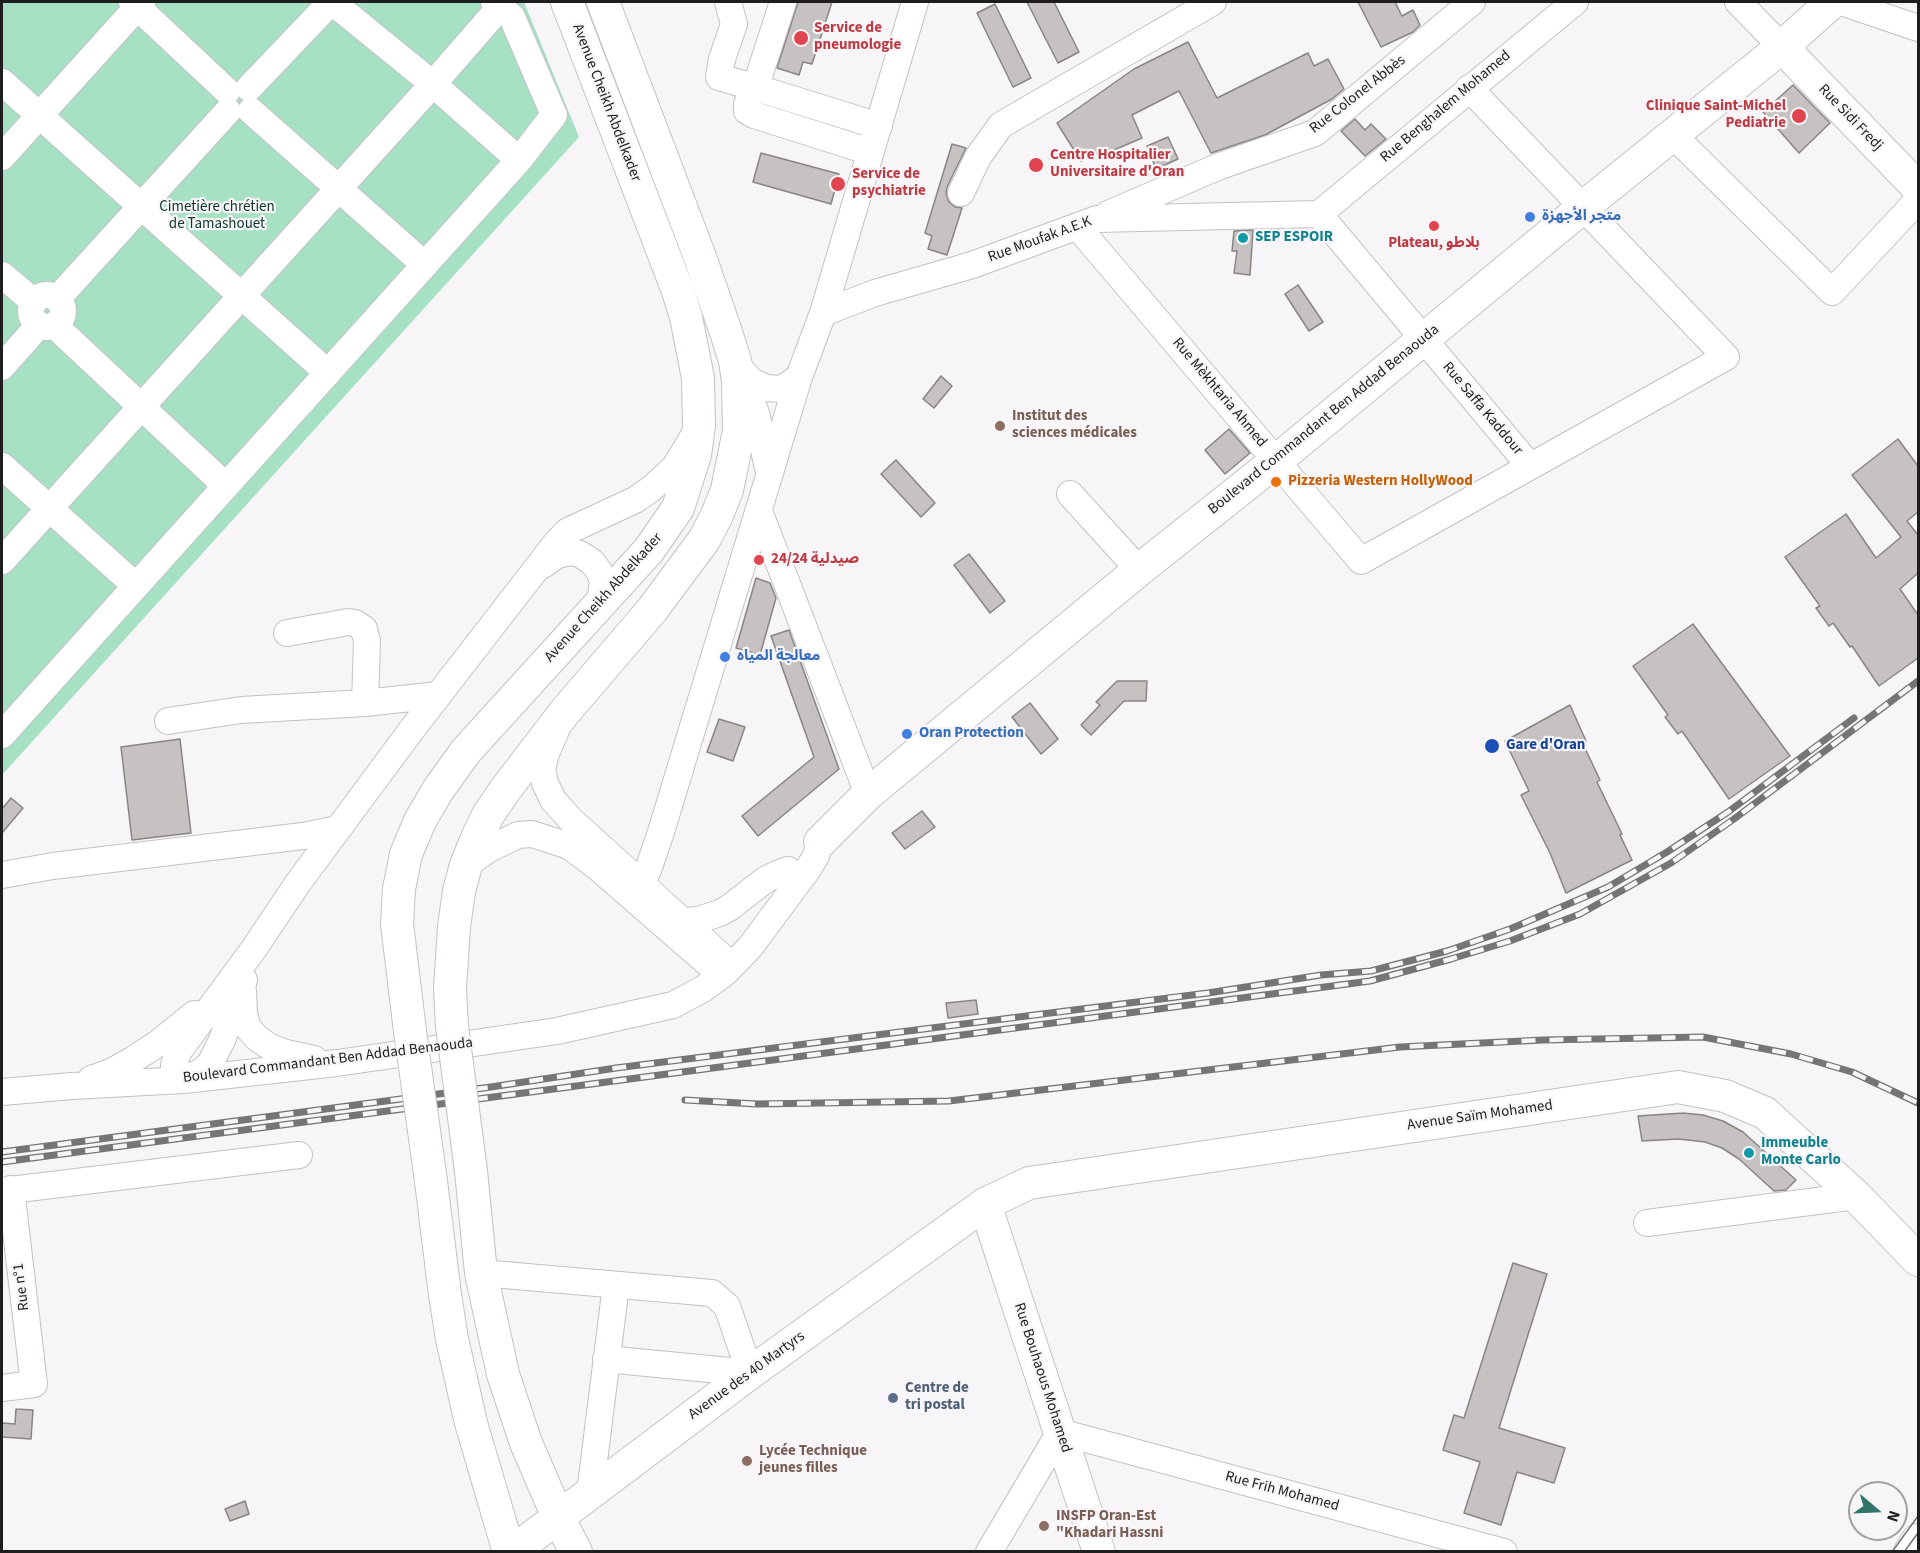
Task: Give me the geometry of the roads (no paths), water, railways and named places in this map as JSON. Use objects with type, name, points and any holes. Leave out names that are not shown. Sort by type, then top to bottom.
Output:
[{"type":"main road","points":[[576,1551],[558,1517],[526,1443],[503,1374],[481,1273],[471,1171],[452,1026],[451,951],[459,891],[466,865],[488,815],[505,790],[564,713],[678,578],[704,540],[717,514],[729,481],[739,431],[738,381],[735,361],[700,257],[603,2]]},
{"type":"main road","name":"Boulevard Commandant Ben Addad Benaouda","points":[[820,842],[868,794],[1139,570],[1276,461],[1582,208],[1782,47],[1832,2]]},
{"type":"main road","name":"Avenue Cheikh Abdelkader","points":[[511,1551],[471,1423],[456,1360],[445,1294],[397,924],[401,877],[406,854],[420,821],[438,789],[466,751],[649,550],[678,508],[695,455],[699,426],[698,378],[692,343],[678,291],[568,5]]},
{"type":"main road","name":"Rue Sidi Fredj","points":[[1782,47],[1918,188]]},
{"type":"main road","name":"Avenue Saïm Mohamed","points":[[985,1204],[1029,1183],[1678,1087],[1725,1096],[1765,1113],[1856,1196],[1918,1260]]},
{"type":"main road","name":"Avenue des 40 Martyrs","points":[[511,1551],[750,1373],[985,1204]]},
{"type":"main road","name":"Rue Bouhaous Mohamed","points":[[985,1204],[1099,1551]]},
{"type":"main road","points":[[1910,1551],[1918,1540]]},
{"type":"street","points":[[2,367],[46,313],[141,206],[331,2],[433,84],[519,160]]},
{"type":"street","points":[[728,2],[734,24],[722,59],[719,77],[879,126]]},
{"type":"street","points":[[760,89],[759,76],[783,2]]},
{"type":"street","points":[[645,894],[656,849],[799,377],[824,313],[915,2]]},
{"type":"street","points":[[961,193],[978,157],[1001,125],[1213,2]]},
{"type":"street","name":"Rue Colonel Abbès","points":[[1087,223],[1220,166],[1315,132],[1472,2]]},
{"type":"street","name":"Rue Benghalem Mohamed","points":[[1319,214],[1575,2]]},
{"type":"street","points":[[1738,2],[1782,47]]},
{"type":"street","points":[[1841,2],[1918,28]]},
{"type":"street","points":[[2,158],[137,3],[239,100],[425,265]]},
{"type":"street","points":[[2,561],[433,84],[497,4],[512,17],[554,115],[519,160],[2,735]]},
{"type":"street","points":[[2,82],[328,373]]},
{"type":"street","points":[[1469,88],[1726,357],[1529,465]]},
{"type":"street","points":[[760,89],[751,94],[747,104],[747,111],[754,115],[871,152]]},
{"type":"street","points":[[1673,135],[1832,292],[1918,200]]},
{"type":"street","name":"Rue Moufak A.E.K","points":[[824,313],[875,293],[972,265],[1087,223],[1319,214]]},
{"type":"street","name":"Rue Saffa Kaddour","points":[[1319,214],[1529,465]]},
{"type":"street","name":"Rue Mèkhtaria Ahmed","points":[[1087,223],[1276,461],[1360,561],[1529,465]]},
{"type":"street","points":[[2,275],[46,313],[226,486]]},
{"type":"street","points":[[834,277],[875,293]]},
{"type":"street","points":[[735,361],[751,381],[766,388],[782,388],[799,377]]},
{"type":"street","points":[[735,361],[756,413],[769,475]]},
{"type":"street","points":[[254,950],[216,1054],[202,1071],[184,1080],[174,1070],[178,1052],[254,950],[338,829],[557,542],[568,531],[635,500],[664,479],[675,466],[699,426]]},
{"type":"street","points":[[2,466],[136,586]]},
{"type":"street","points":[[1070,494],[1139,570]]},
{"type":"street","points":[[759,511],[868,794]]},
{"type":"street","points":[[540,566],[557,555],[570,552],[580,554],[592,562],[603,582],[596,610]]},
{"type":"street","points":[[286,633],[348,622],[364,628],[367,641],[365,703]]},
{"type":"street","points":[[168,721],[241,710],[365,703],[438,695]]},
{"type":"street","points":[[564,713],[545,756],[542,771],[544,783],[552,800],[719,965]]},
{"type":"street","points":[[2,875],[53,866],[303,836],[338,829]]},
{"type":"street","points":[[466,865],[507,839],[519,835],[532,834],[556,841],[575,850],[684,921],[719,965]]},
{"type":"street","name":"Boulevard Commandant Ben Addad Benaouda","points":[[719,965],[788,870],[820,842]]},
{"type":"street","name":"Boulevard Commandant Ben Addad Benaouda","points":[[2,1092],[184,1080],[336,1063],[557,1031],[652,1010],[751,946],[808,869],[816,856],[820,842]]},
{"type":"street","points":[[684,921],[711,917],[729,908],[771,876],[788,870]]},
{"type":"street","points":[[72,1086],[111,1072],[157,1044],[202,1006],[254,950]]},
{"type":"street","points":[[244,980],[242,999],[244,1014],[248,1028],[256,1038],[286,1053],[336,1063]]},
{"type":"street","points":[[6,1190],[299,1155]]},
{"type":"street","name":"Rue n°1","points":[[2,1388],[34,1384],[6,1190]]},
{"type":"street","points":[[1647,1223],[1856,1196]]},
{"type":"street","points":[[481,1273],[712,1293],[727,1306],[750,1373],[606,1359]]},
{"type":"street","points":[[590,1493],[616,1285]]},
{"type":"street","points":[[989,1551],[1060,1432]]},
{"type":"street","name":"Rue Frih Mohamed","points":[[1060,1432],[1504,1551]]},
{"type":"tram line","points":[[1892,1552],[1918,1516]]},
{"type":"tram line","points":[[1904,1552],[1918,1533]]},
{"type":"railway","points":[[2,1162],[1370,981],[1510,941],[1580,914],[1671,863],[1734,819],[1918,681]]},
{"type":"railway","points":[[2,1152],[491,1087],[616,1068],[1208,993],[1321,975],[1371,971],[1447,951],[1510,929],[1608,887],[1728,812],[1854,718]]},
{"type":"railway","points":[[685,1100],[757,1104],[949,1101],[1400,1047],[1543,1040],[1703,1037],[1791,1054],[1852,1072],[1918,1103]]},
{"type":"place","name":"Service de pneumologie","points":[[801,38]]},
{"type":"place","name":"Clinique Saint-Michel Pediatrie","points":[[1799,116]]},
{"type":"place","name":"Centre Hospitalier Universitaire d'Oran","points":[[1036,165]]},
{"type":"place","name":"Service de psychiatrie","points":[[838,184]]},
{"type":"place","name":"متجر الأجهزة","points":[[1530,217]]},
{"type":"place","name":"Plateau, بلاطو","points":[[1434,226]]},
{"type":"place","name":"SEP ESPOIR","points":[[1243,238]]},
{"type":"place","name":"Institut des sciences médicales","points":[[1000,426]]},
{"type":"place","name":"Pizzeria Western HollyWood","points":[[1276,482]]},
{"type":"place","name":"صيدلية 24/24","points":[[759,560]]},
{"type":"place","name":"معالجة المياه","points":[[725,657]]},
{"type":"place","name":"Oran Protection","points":[[907,734]]},
{"type":"place","name":"Gare d'Oran","points":[[1492,746]]},
{"type":"place","name":"Immeuble Monte Carlo","points":[[1749,1153]]},
{"type":"place","name":"Centre de tri postal","points":[[893,1398]]},
{"type":"place","name":"Lycée Technique jeunes filles","points":[[747,1461]]},
{"type":"place","name":"INSFP Oran-Est \"Khadari Hassni","points":[[1044,1526]]},
{"type":"park label","name":"Cimetière chrétien de Tamashouet","points":[[217,216]]}]
